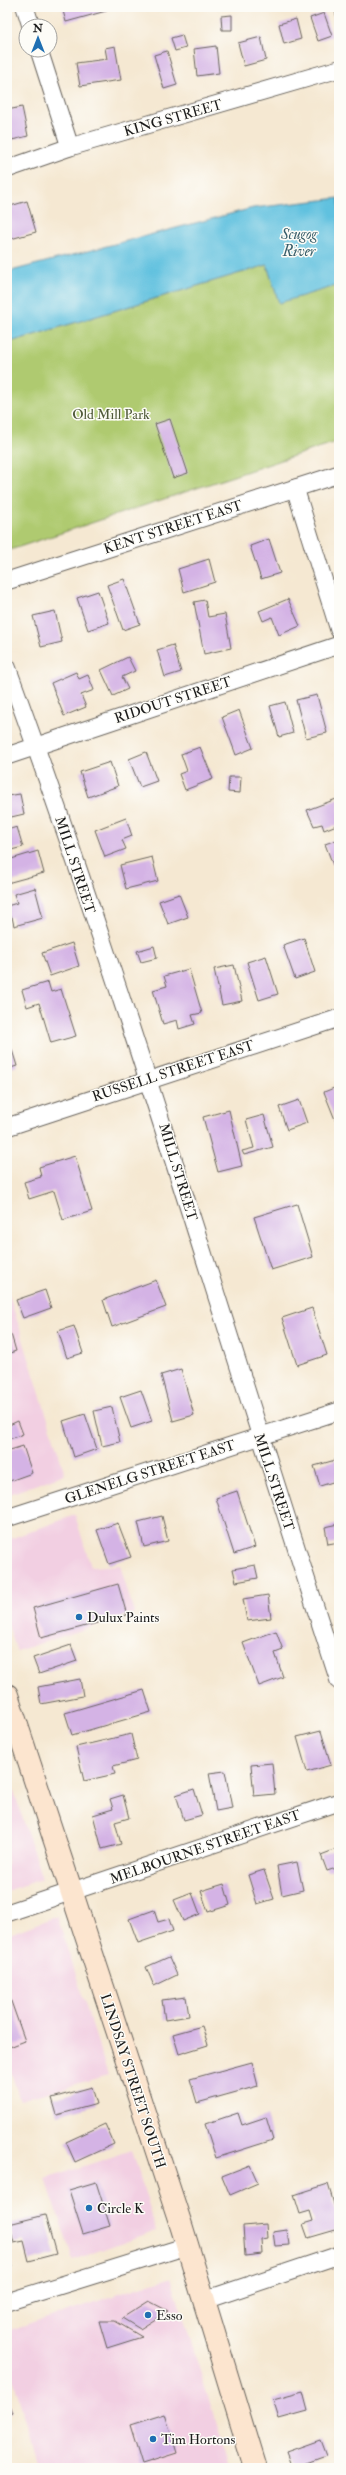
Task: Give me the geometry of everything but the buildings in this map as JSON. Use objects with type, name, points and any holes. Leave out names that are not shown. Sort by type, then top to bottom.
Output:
[{"type":"main road","name":"LINDSAY STREET SOUTH","points":[[7,1695],[205,2300],[255,2468]]},
{"type":"street","points":[[25,7],[28,18]]},
{"type":"street","points":[[42,58],[70,148]]},
{"type":"street","name":"KING STREET","points":[[7,169],[70,148],[339,69]]},
{"type":"street","name":"KENT STREET EAST","points":[[7,581],[339,474]]},
{"type":"street","points":[[295,488],[339,630]]},
{"type":"street","name":"RIDOUT STREET","points":[[7,756],[339,645]]},
{"type":"street","name":"MILL STREET","points":[[7,667],[36,746],[146,1080],[159,1114],[339,1681]]},
{"type":"street","name":"RUSSELL STREET EAST","points":[[7,1126],[339,1018]]},
{"type":"street","name":"GLENELG STREET EAST","points":[[7,1518],[339,1410]]},
{"type":"street","name":"MELBOURNE STREET EAST","points":[[7,1913],[72,1893],[339,1802]]},
{"type":"street","points":[[7,2302],[187,2246]]},
{"type":"street","points":[[205,2300],[339,2255]]},
{"type":"shaded area","points":[[7,1288],[65,1474],[7,1495]]},
{"type":"shaded area","points":[[75,1515],[91,1567],[120,1565],[134,1613],[17,1651],[7,1622],[7,1540]]},
{"type":"shaded area","points":[[7,1769],[42,1879],[7,1891]]},
{"type":"shaded area","points":[[57,1916],[108,2075],[20,2100],[7,2060],[7,1935]]},
{"type":"shaded area","points":[[132,2150],[156,2230],[73,2260],[46,2179]]},
{"type":"shaded area","points":[[171,2277],[230,2468],[38,2468],[7,2355],[7,2331]]},
{"type":"green space","name":"Old Mill Park","points":[[267,265],[279,302],[339,285],[339,441],[7,551],[7,343]]},
{"type":"water","name":"Scugog River","points":[[339,198],[339,285],[279,303],[267,265],[7,343],[7,272],[253,208]]},
{"type":"place","name":"Dulux Paints","points":[[79,1617]]},
{"type":"place","name":"Circle K","points":[[89,2208]]},
{"type":"place","name":"Esso","points":[[148,2315]]},
{"type":"place","name":"Tim Hortons","points":[[153,2439]]}]
